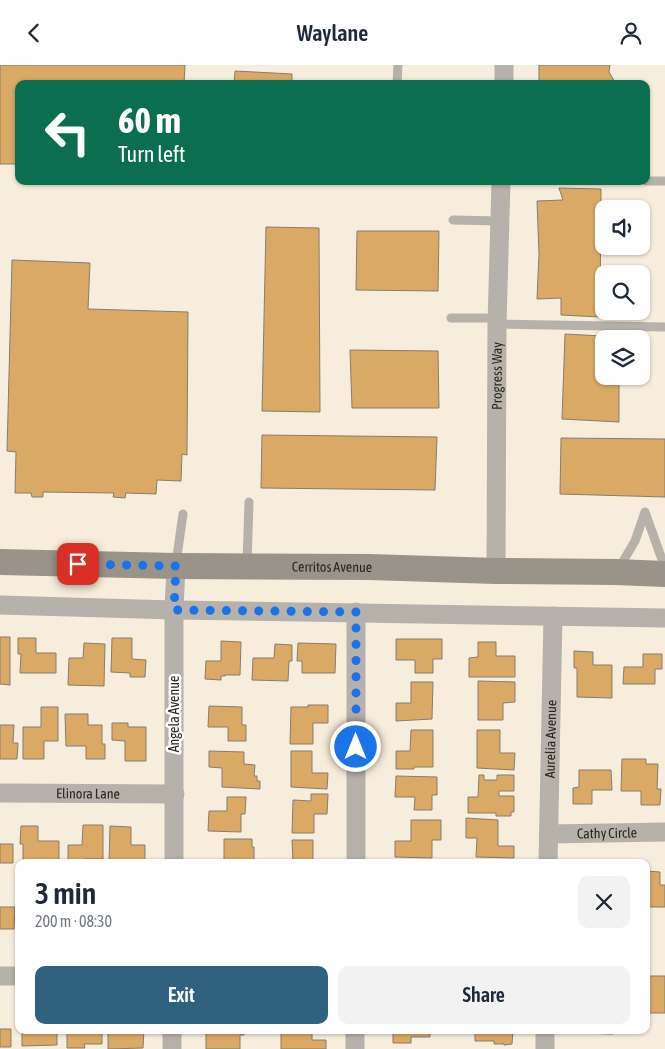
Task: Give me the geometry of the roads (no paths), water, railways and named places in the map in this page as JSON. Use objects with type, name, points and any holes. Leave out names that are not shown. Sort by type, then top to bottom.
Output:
[{"type":"main road","name":"Cerritos Avenue","points":[[0,562],[665,574]]},
{"type":"street","points":[[504,65],[504,80]]},
{"type":"street","name":"Progress Way","points":[[496,571],[497,321],[501,185]]},
{"type":"street","name":"Angela Avenue","points":[[174,859],[174,610],[176,566]]},
{"type":"street","points":[[0,605],[174,610],[665,618]]},
{"type":"street","points":[[356,612],[356,859]]},
{"type":"street","name":"Aurelia Avenue","points":[[548,859],[553,616]]},
{"type":"street","name":"Elinora Lane","points":[[0,793],[175,794]]},
{"type":"street","name":"Cathy Circle","points":[[549,833],[665,832]]},
{"type":"street","points":[[0,976],[15,976]]},
{"type":"street","points":[[172,1034],[172,1049]]},
{"type":"street","points":[[355,1034],[355,1049]]},
{"type":"street","points":[[545,1034],[545,1049]]},
{"type":"lane","points":[[397,80],[398,65]]},
{"type":"lane","points":[[650,181],[665,181]]},
{"type":"lane","points":[[453,221],[500,221]]},
{"type":"lane","points":[[451,318],[665,327]]},
{"type":"lane","points":[[246,565],[249,502]]},
{"type":"lane","points":[[616,572],[635,541],[645,512],[665,568]]},
{"type":"lane","points":[[176,566],[183,514]]}]
